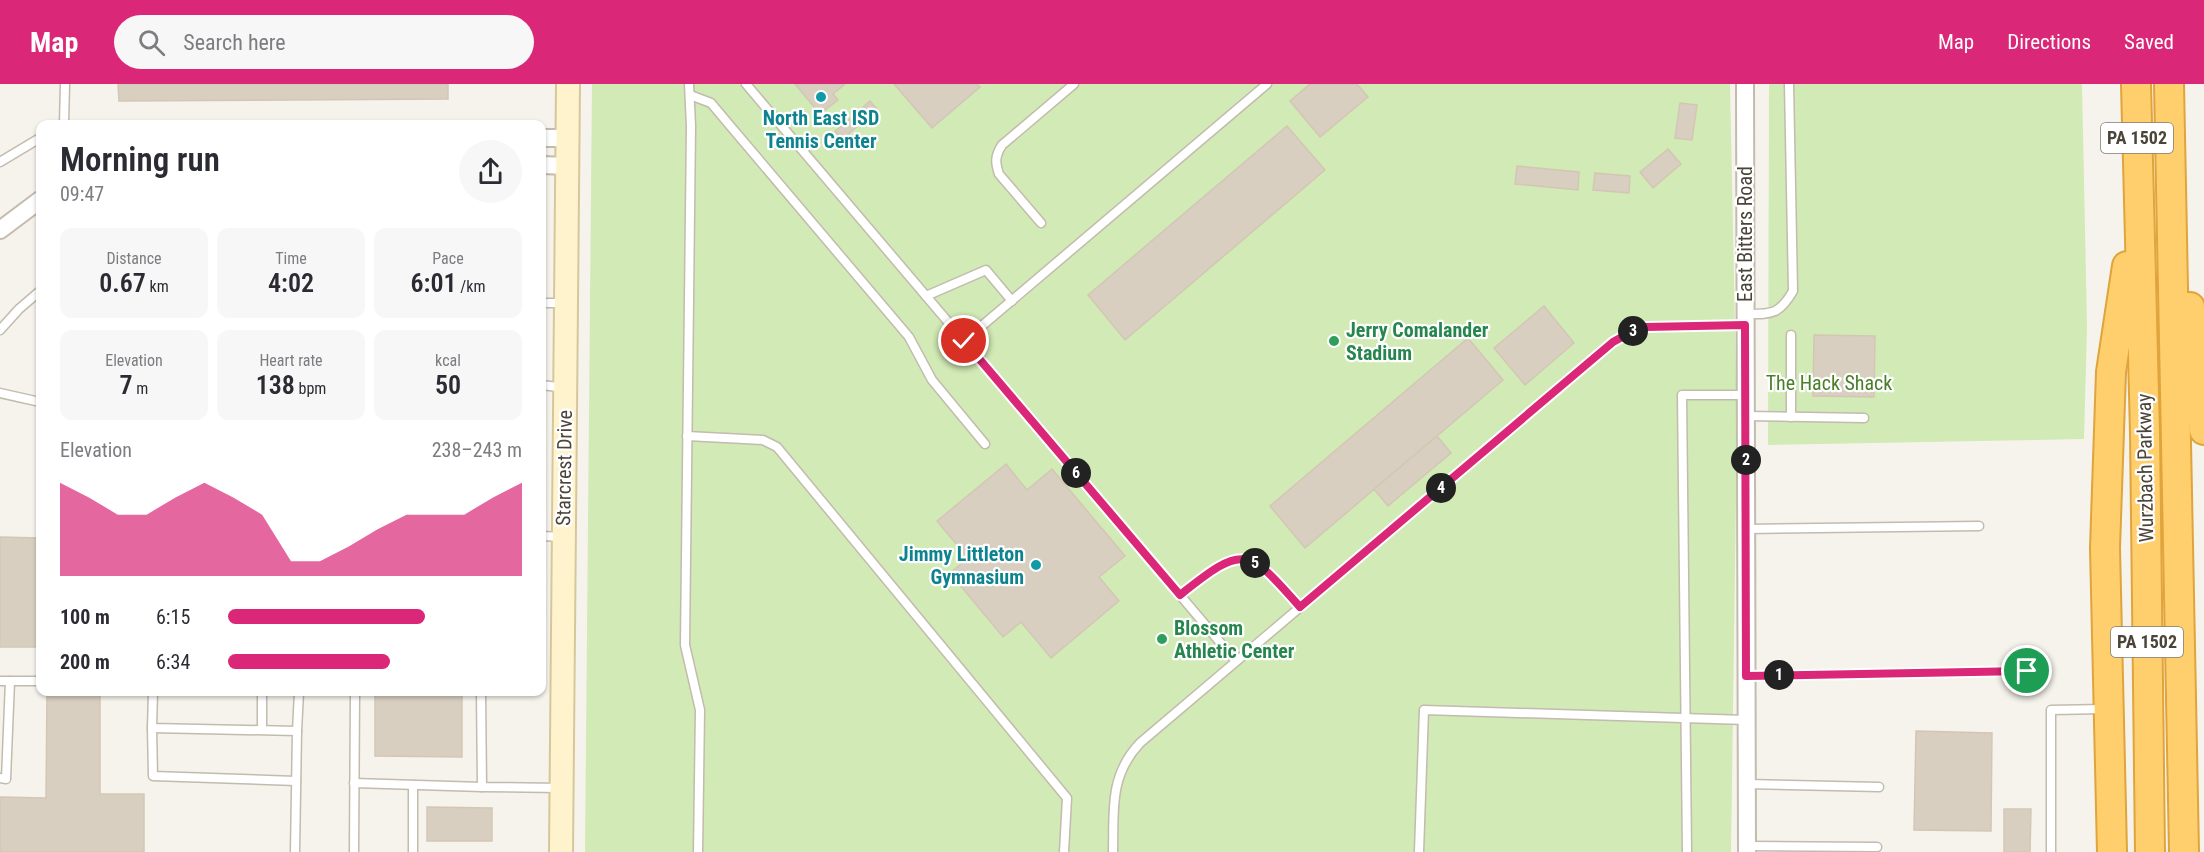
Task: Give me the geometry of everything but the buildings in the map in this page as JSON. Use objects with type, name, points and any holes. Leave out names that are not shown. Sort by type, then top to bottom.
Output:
[{"type":"highway","name":"Wurzbach Parkway","points":[[2136,84],[2145,433],[2150,852]]},
{"type":"highway","name":"Wurzbach Parkway","points":[[2169,84],[2184,852]]},
{"type":"highway","points":[[2172,187],[2190,299],[2204,430]]},
{"type":"highway","points":[[2112,852],[2105,548],[2111,372],[2138,192]]},
{"type":"main road","name":"Starcrest Drive","points":[[561,852],[553,536],[565,388],[568,84]]},
{"type":"street","name":"East Bitters Road","points":[[1745,84],[1747,849]]},
{"type":"street","points":[[546,138],[567,138]]},
{"type":"street","points":[[546,165],[567,166]]},
{"type":"street","points":[[0,230],[36,203]]},
{"type":"lane","points":[[64,120],[65,84]]},
{"type":"lane","points":[[690,84],[685,645],[700,710],[698,852]]},
{"type":"lane","points":[[746,84],[1236,661]]},
{"type":"lane","points":[[1041,223],[999,174],[995,164],[997,153],[1002,145],[1074,84]]},
{"type":"lane","points":[[964,341],[1268,84]]},
{"type":"lane","points":[[1113,852],[1114,795],[1119,775],[1128,756],[1140,743],[1613,342],[1646,327],[1745,319],[1769,314],[1785,305],[1793,291],[1789,84]]},
{"type":"lane","points":[[690,95],[711,103],[909,337],[932,380],[985,444]]},
{"type":"lane","points":[[0,162],[36,140]]},
{"type":"lane","points":[[926,296],[986,270],[1012,301]]},
{"type":"lane","points":[[0,330],[36,294]]},
{"type":"lane","points":[[546,303],[566,303]]},
{"type":"lane","points":[[1791,335],[1791,417]]},
{"type":"lane","points":[[546,386],[565,388]]},
{"type":"lane","points":[[0,393],[36,401]]},
{"type":"lane","points":[[1688,852],[1682,395],[1746,395]]},
{"type":"lane","points":[[1746,416],[1864,418]]},
{"type":"lane","points":[[687,436],[763,440],[777,447],[1067,798],[1064,852]]},
{"type":"lane","points":[[1746,529],[1979,526]]},
{"type":"lane","points":[[1180,595],[1215,568],[1240,558],[1249,559],[1272,575],[1300,607]]},
{"type":"lane","points":[[1746,676],[2027,671]]},
{"type":"lane","points":[[0,681],[36,681]]},
{"type":"lane","points":[[0,778],[6,779],[10,681]]},
{"type":"lane","points":[[153,696],[153,776],[296,780]]},
{"type":"lane","points":[[262,696],[262,729]]},
{"type":"lane","points":[[295,852],[299,696]]},
{"type":"lane","points":[[354,852],[355,696]]},
{"type":"lane","points":[[481,696],[482,787]]},
{"type":"lane","points":[[2051,852],[2051,710],[2110,709]]},
{"type":"lane","points":[[1419,852],[1424,710],[1746,720]]},
{"type":"lane","points":[[152,728],[297,731]]},
{"type":"lane","points":[[354,783],[561,788]]},
{"type":"lane","points":[[1747,784],[1879,787]]},
{"type":"lane","points":[[413,785],[413,852]]},
{"type":"lane","points":[[1747,849],[1877,847]]},
{"type":"green space","name":"Blossom Athletic Center","points":[[592,84],[1730,84],[1737,426],[1731,852],[585,852]]},
{"type":"green space","name":"The Hack Shack","points":[[1769,84],[2082,84],[2087,327],[2084,439],[1768,445]]},
{"type":"place","name":"North East ISD Tennis Center","points":[[821,97]]},
{"type":"place","name":"Jerry Comalander Stadium","points":[[1334,341]]},
{"type":"place","name":"Jimmy Littleton Gymnasium","points":[[1036,565]]},
{"type":"place","name":"Blossom Athletic Center","points":[[1162,639]]},
{"type":"route","points":[[964,341],[1180,595],[1215,568],[1225,562],[1240,558],[1249,559],[1272,575],[1300,607],[1613,342],[1646,327],[1745,325],[1746,676],[2027,671]]}]
